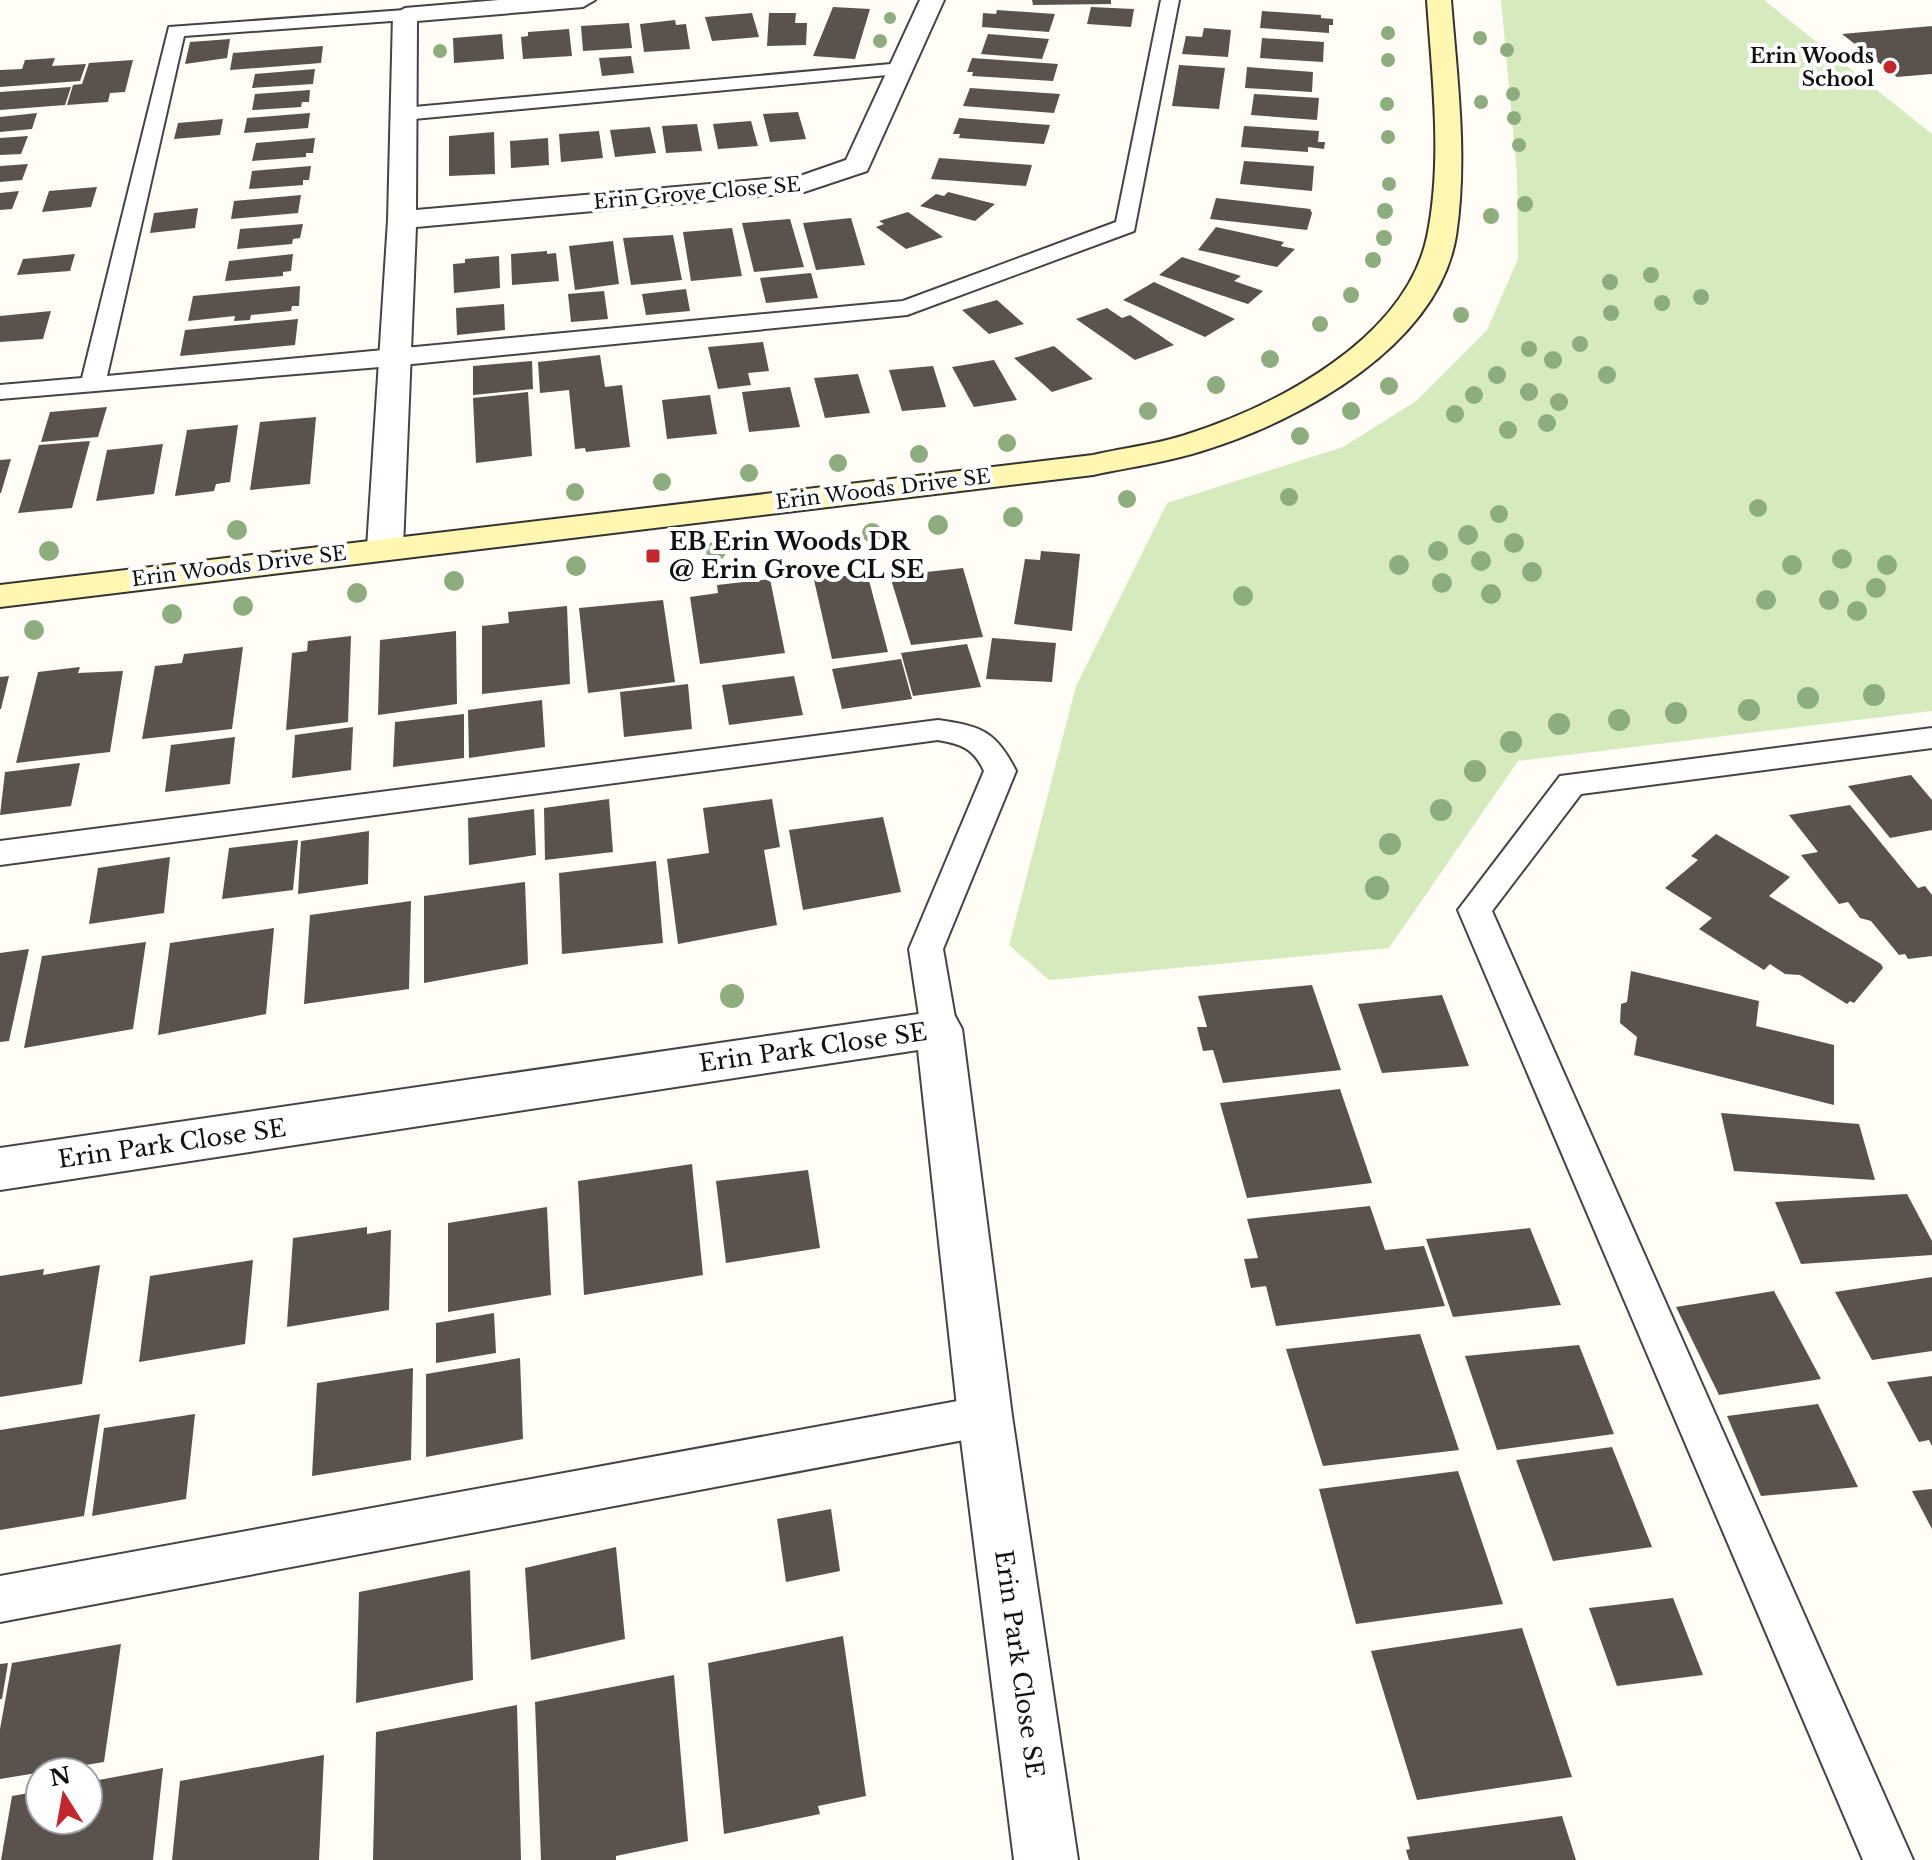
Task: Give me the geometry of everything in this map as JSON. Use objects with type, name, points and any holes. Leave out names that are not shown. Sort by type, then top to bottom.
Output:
[{"type":"street","points":[[385,548],[392,359],[402,220],[405,15],[583,0]]},
{"type":"street","name":"Erin Grove Close SE","points":[[402,220],[804,184],[837,174],[857,165],[932,0]]},
{"type":"street","name":"Erin Woods Drive SE","points":[[0,596],[1093,465],[1204,440],[1302,398],[1384,338],[1422,291],[1441,240],[1447,143],[1439,0]]},
{"type":"street","name":"Erin Park Close SE","points":[[0,1169],[939,1029],[985,1416],[1046,1860]]},
{"type":"lane","points":[[0,392],[392,359],[907,308],[1126,226],[1170,0]]},
{"type":"lane","points":[[93,382],[176,31],[405,15]]},
{"type":"lane","points":[[403,114],[902,69]]},
{"type":"lane","points":[[0,853],[938,730],[973,735],[990,748],[1000,771],[926,949],[939,1029]]},
{"type":"lane","points":[[1888,1860],[1475,910],[1571,784],[1932,738]]},
{"type":"lane","points":[[0,1599],[985,1416]]},
{"type":"green space","points":[[1501,0],[1764,0],[1932,134],[1932,711],[1518,761],[1389,948],[1049,980],[1009,945],[1076,686],[1167,503],[1343,447],[1416,401],[1487,330],[1518,259],[1517,173]]},
{"type":"building","points":[[1032,0],[1111,0],[1111,4],[1033,5]]},
{"type":"building","points":[[833,7],[870,9],[855,59],[813,56]]},
{"type":"building","points":[[1091,7],[1134,9],[1131,27],[1087,24]]},
{"type":"building","points":[[997,10],[1055,14],[1049,32],[982,27],[983,13],[996,14]]},
{"type":"building","points":[[1262,11],[1321,15],[1321,18],[1333,19],[1333,25],[1329,25],[1329,33],[1260,28]]},
{"type":"building","points":[[752,13],[759,37],[712,41],[705,17]]},
{"type":"building","points":[[769,13],[796,13],[795,23],[807,23],[806,45],[767,46]]},
{"type":"building","points":[[675,20],[676,25],[686,24],[690,49],[644,52],[640,24]]},
{"type":"building","points":[[629,23],[632,48],[583,51],[581,26]]},
{"type":"building","points":[[1932,26],[1932,74],[1897,77],[1842,34]]},
{"type":"building","points":[[1204,28],[1231,30],[1228,57],[1182,54],[1186,36],[1202,37]]},
{"type":"building","points":[[569,29],[572,56],[523,59],[521,37],[528,36],[528,32]]},
{"type":"building","points":[[502,34],[504,59],[454,63],[453,38]]},
{"type":"building","points":[[988,34],[1049,39],[1042,59],[981,54]]},
{"type":"building","points":[[1262,38],[1324,42],[1323,62],[1260,58]]},
{"type":"building","points":[[230,39],[227,58],[185,64],[190,42]]},
{"type":"building","points":[[323,46],[321,63],[230,70],[233,53]]},
{"type":"building","points":[[631,56],[634,73],[602,76],[599,58]]},
{"type":"building","points":[[55,58],[52,66],[86,64],[80,81],[0,87],[0,70],[22,69],[25,60]]},
{"type":"building","points":[[972,58],[1058,64],[1053,81],[972,76],[973,72],[967,72]]},
{"type":"building","points":[[133,60],[125,92],[110,93],[108,102],[67,105],[73,85],[82,84],[89,63]]},
{"type":"building","points":[[1179,65],[1225,68],[1219,109],[1172,106]]},
{"type":"building","points":[[1247,67],[1313,72],[1312,92],[1245,88]]},
{"type":"building","points":[[315,69],[313,84],[252,88],[255,74]]},
{"type":"building","points":[[71,87],[65,105],[0,110],[0,92]]},
{"type":"building","points":[[970,88],[1060,94],[1054,113],[963,106]]},
{"type":"building","points":[[310,90],[309,102],[302,102],[301,107],[252,110],[255,94]]},
{"type":"building","points":[[1254,94],[1319,98],[1317,120],[1251,115]]},
{"type":"building","points":[[798,112],[806,139],[770,142],[763,114]]},
{"type":"building","points":[[37,113],[32,129],[0,132],[0,117]]},
{"type":"building","points":[[310,113],[308,128],[244,133],[247,118]]},
{"type":"building","points":[[959,118],[1050,125],[1044,144],[959,138],[960,134],[953,134]]},
{"type":"building","points":[[223,119],[220,135],[174,139],[178,123]]},
{"type":"building","points":[[751,121],[758,146],[718,149],[713,124]]},
{"type":"building","points":[[697,124],[702,151],[666,153],[662,126]]},
{"type":"building","points":[[1244,126],[1319,131],[1318,142],[1325,142],[1324,149],[1308,147],[1308,152],[1241,147]]},
{"type":"building","points":[[650,127],[656,153],[615,157],[610,130]]},
{"type":"building","points":[[599,131],[603,158],[561,162],[559,134]]},
{"type":"building","points":[[494,132],[495,174],[449,176],[449,136]]},
{"type":"building","points":[[28,136],[21,154],[0,155],[0,138]]},
{"type":"building","points":[[315,138],[313,153],[306,153],[306,157],[252,161],[256,143]]},
{"type":"building","points":[[548,138],[549,165],[511,168],[510,141]]},
{"type":"building","points":[[939,158],[1032,165],[1026,186],[931,179]]},
{"type":"building","points":[[1244,161],[1314,166],[1312,191],[1240,184]]},
{"type":"building","points":[[28,164],[22,180],[0,182],[0,166]]},
{"type":"building","points":[[311,166],[309,180],[303,180],[303,185],[249,189],[252,171]]},
{"type":"building","points":[[97,187],[91,207],[42,212],[49,191]]},
{"type":"building","points":[[19,191],[12,209],[0,210],[0,193]]},
{"type":"building","points":[[948,192],[995,204],[975,221],[920,206],[936,194],[944,196]]},
{"type":"building","points":[[301,195],[298,213],[231,219],[234,201]]},
{"type":"building","points":[[1216,198],[1310,209],[1312,213],[1307,230],[1210,219]]},
{"type":"building","points":[[198,208],[195,228],[150,233],[154,213]]},
{"type":"building","points":[[908,212],[943,237],[906,249],[876,227],[884,224],[879,221]]},
{"type":"building","points":[[851,218],[865,265],[816,270],[803,223]]},
{"type":"building","points":[[790,219],[804,267],[754,272],[742,223]]},
{"type":"building","points":[[303,224],[300,238],[293,239],[292,244],[237,249],[240,229]]},
{"type":"building","points":[[1216,227],[1284,242],[1281,246],[1295,249],[1277,267],[1198,250]]},
{"type":"building","points":[[732,228],[742,276],[691,281],[683,232]]},
{"type":"building","points":[[673,235],[682,280],[631,285],[623,238]]},
{"type":"building","points":[[613,241],[619,284],[575,290],[569,246]]},
{"type":"building","points":[[547,251],[547,254],[556,253],[559,281],[512,285],[511,254]]},
{"type":"building","points":[[75,254],[70,271],[17,275],[23,259]]},
{"type":"building","points":[[293,254],[291,271],[283,272],[283,276],[225,281],[229,261]]},
{"type":"building","points":[[499,256],[500,288],[454,293],[453,264],[465,263],[465,259]]},
{"type":"building","points":[[1182,257],[1241,276],[1234,281],[1263,291],[1248,304],[1159,275]]},
{"type":"building","points":[[811,273],[818,298],[766,303],[760,278]]},
{"type":"building","points":[[1154,282],[1235,319],[1205,337],[1123,300]]},
{"type":"building","points":[[300,286],[299,306],[292,306],[291,311],[251,315],[250,320],[234,321],[235,316],[188,321],[193,296]]},
{"type":"building","points":[[686,289],[690,311],[646,315],[642,294]]},
{"type":"building","points":[[604,291],[608,319],[571,322],[568,294]]},
{"type":"building","points":[[997,300],[1024,324],[989,334],[962,310]]},
{"type":"building","points":[[504,304],[505,330],[457,335],[456,308]]},
{"type":"building","points":[[1107,308],[1122,318],[1130,315],[1174,345],[1135,360],[1076,319]]},
{"type":"building","points":[[51,311],[43,339],[0,342],[0,316]]},
{"type":"building","points":[[298,319],[295,345],[180,356],[185,330]]},
{"type":"building","points":[[763,342],[769,371],[748,373],[751,385],[718,389],[708,347]]},
{"type":"building","points":[[1054,346],[1093,379],[1052,392],[1014,358]]},
{"type":"building","points":[[600,355],[605,387],[622,385],[630,447],[586,452],[585,448],[575,449],[569,390],[540,393],[538,362]]},
{"type":"building","points":[[994,360],[1017,400],[974,407],[952,367]]},
{"type":"building","points":[[532,361],[533,389],[473,395],[473,366]]},
{"type":"building","points":[[933,366],[946,407],[902,411],[889,370]]},
{"type":"building","points":[[858,374],[870,413],[825,418],[814,378]]},
{"type":"building","points":[[790,387],[800,427],[749,432],[742,392]]},
{"type":"building","points":[[528,392],[532,456],[476,463],[473,398]]},
{"type":"building","points":[[710,395],[717,434],[667,439],[662,400]]},
{"type":"building","points":[[107,407],[98,437],[41,442],[50,412]]},
{"type":"building","points":[[316,417],[310,484],[250,490],[260,422]]},
{"type":"building","points":[[238,425],[230,482],[216,484],[214,491],[175,496],[187,430]]},
{"type":"building","points":[[90,441],[72,508],[18,513],[39,445]]},
{"type":"building","points":[[163,444],[154,494],[96,501],[107,450]]},
{"type":"building","points":[[11,459],[1,493],[0,493],[0,460]]},
{"type":"building","points":[[1041,551],[1080,554],[1072,631],[1014,624],[1025,559],[1040,560]]},
{"type":"building","points":[[963,568],[983,637],[911,645],[890,576]]},
{"type":"building","points":[[867,573],[888,652],[832,659],[814,580]]},
{"type":"building","points":[[770,579],[785,653],[700,664],[690,597],[718,593],[717,585]]},
{"type":"building","points":[[663,600],[675,682],[588,693],[579,608]]},
{"type":"building","points":[[567,606],[570,684],[482,694],[482,626],[509,623],[508,612]]},
{"type":"building","points":[[456,631],[457,704],[378,715],[380,640]]},
{"type":"building","points":[[351,636],[348,722],[286,730],[292,653],[307,651],[308,641]]},
{"type":"building","points":[[992,638],[1056,643],[1052,682],[986,679]]},
{"type":"building","points":[[967,644],[981,687],[913,696],[901,653]]},
{"type":"building","points":[[243,647],[232,729],[142,739],[155,666],[182,663],[184,654]]},
{"type":"building","points":[[901,659],[912,699],[842,709],[832,669]]},
{"type":"building","points":[[80,667],[78,673],[123,671],[110,752],[16,763],[38,672]]},
{"type":"building","points":[[9,676],[1,709],[0,709],[0,677]]},
{"type":"building","points":[[794,676],[803,715],[729,725],[722,685]]},
{"type":"building","points":[[688,684],[692,729],[624,737],[620,692]]},
{"type":"building","points":[[542,700],[545,747],[469,758],[468,710]]},
{"type":"building","points":[[464,714],[464,758],[393,767],[395,722]]},
{"type":"building","points":[[353,727],[351,770],[292,778],[295,735]]},
{"type":"building","points":[[235,737],[230,784],[165,792],[171,745]]},
{"type":"building","points":[[80,763],[71,806],[0,815],[5,772]]},
{"type":"building","points":[[1911,775],[1932,800],[1932,830],[1890,838],[1848,786]]},
{"type":"building","points":[[609,799],[613,852],[545,860],[544,808]]},
{"type":"building","points":[[772,799],[780,847],[764,850],[777,925],[678,944],[667,859],[709,853],[703,808]]},
{"type":"building","points":[[1850,805],[1918,888],[1925,886],[1932,895],[1932,956],[1908,959],[1905,954],[1899,955],[1871,921],[1860,918],[1848,902],[1839,904],[1801,855],[1818,852],[1789,815]]},
{"type":"building","points":[[534,809],[536,855],[469,865],[468,818]]},
{"type":"building","points":[[883,817],[901,892],[803,910],[789,830]]},
{"type":"building","points":[[369,831],[368,884],[298,894],[301,841]]},
{"type":"building","points":[[1716,834],[1790,877],[1769,896],[1881,964],[1883,968],[1854,1003],[1850,1001],[1847,1004],[1800,975],[1785,974],[1770,964],[1764,970],[1699,929],[1712,918],[1665,888],[1698,860],[1691,856]]},
{"type":"building","points":[[298,840],[293,890],[222,899],[229,848]]},
{"type":"building","points":[[170,857],[164,913],[89,924],[98,868]]},
{"type":"building","points":[[656,861],[663,943],[562,954],[559,873]]},
{"type":"building","points":[[525,882],[528,964],[424,983],[424,896]]},
{"type":"building","points":[[411,901],[409,989],[304,1004],[310,915]]},
{"type":"building","points":[[274,928],[266,1014],[158,1035],[170,943]]},
{"type":"building","points":[[146,942],[133,1029],[24,1048],[42,956]]},
{"type":"building","points":[[29,949],[9,1041],[0,1042],[0,953]]},
{"type":"building","points":[[1631,971],[1759,1001],[1756,1026],[1834,1045],[1834,1105],[1634,1055],[1637,1037],[1620,1023],[1621,1004],[1627,1002]]},
{"type":"building","points":[[1312,985],[1341,1070],[1223,1083],[1213,1050],[1203,1051],[1197,1027],[1207,1027],[1198,996]]},
{"type":"building","points":[[1442,995],[1469,1066],[1382,1073],[1358,1004]]},
{"type":"building","points":[[1340,1089],[1372,1183],[1247,1198],[1220,1103]]},
{"type":"building","points":[[1721,1113],[1859,1124],[1875,1180],[1734,1171]]},
{"type":"building","points":[[692,1164],[703,1275],[584,1295],[578,1181]]},
{"type":"building","points":[[808,1170],[820,1248],[726,1263],[716,1181]]},
{"type":"building","points":[[1907,1194],[1932,1241],[1932,1255],[1801,1264],[1775,1202]]},
{"type":"building","points":[[1370,1206],[1385,1250],[1424,1246],[1445,1306],[1276,1326],[1266,1286],[1251,1288],[1244,1259],[1258,1258],[1247,1219]]},
{"type":"building","points":[[547,1207],[551,1295],[448,1312],[448,1223]]},
{"type":"building","points":[[367,1227],[367,1234],[391,1230],[389,1310],[287,1327],[293,1238]]},
{"type":"building","points":[[1530,1228],[1561,1305],[1453,1317],[1426,1239]]},
{"type":"building","points":[[253,1260],[245,1344],[139,1362],[150,1276]]},
{"type":"building","points":[[100,1265],[82,1384],[0,1397],[0,1276],[44,1269],[43,1275]]},
{"type":"building","points":[[1932,1277],[1932,1351],[1872,1360],[1835,1292]]},
{"type":"building","points":[[1774,1291],[1821,1379],[1719,1395],[1676,1307]]},
{"type":"building","points":[[494,1313],[496,1353],[436,1363],[436,1323]]},
{"type":"building","points":[[1420,1334],[1459,1450],[1323,1466],[1286,1349]]},
{"type":"building","points":[[1579,1345],[1614,1434],[1497,1450],[1465,1356]]},
{"type":"building","points":[[520,1358],[523,1439],[426,1457],[426,1374]]},
{"type":"building","points":[[413,1368],[411,1460],[312,1476],[317,1383]]},
{"type":"building","points":[[1932,1376],[1932,1446],[1929,1440],[1919,1442],[1887,1382]]},
{"type":"building","points":[[1818,1404],[1858,1487],[1761,1496],[1727,1416]]},
{"type":"building","points":[[100,1414],[84,1516],[0,1530],[0,1430]]},
{"type":"building","points":[[195,1414],[186,1499],[92,1516],[104,1428]]},
{"type":"building","points":[[1612,1447],[1652,1547],[1553,1561],[1516,1460]]},
{"type":"building","points":[[1458,1471],[1503,1604],[1356,1624],[1319,1489]]},
{"type":"building","points":[[1932,1489],[1932,1529],[1912,1491]]},
{"type":"building","points":[[831,1509],[840,1571],[786,1582],[777,1519]]},
{"type":"building","points":[[616,1547],[625,1639],[531,1660],[525,1568]]},
{"type":"building","points":[[470,1570],[473,1680],[356,1703],[359,1592]]},
{"type":"building","points":[[1673,1598],[1703,1675],[1617,1686],[1589,1608]]},
{"type":"building","points":[[1522,1628],[1572,1777],[1417,1800],[1371,1651]]},
{"type":"building","points":[[843,1636],[866,1796],[818,1806],[820,1814],[724,1834],[708,1663]]},
{"type":"building","points":[[121,1644],[104,1762],[104,1756],[24,1756],[24,1775],[0,1779],[0,1729],[12,1663]]},
{"type":"building","points":[[8,1663],[2,1699],[0,1699],[0,1664]]},
{"type":"building","points":[[674,1675],[688,1841],[616,1856],[616,1860],[541,1860],[535,1702]]},
{"type":"building","points":[[517,1705],[521,1860],[373,1860],[376,1732]]},
{"type":"building","points":[[324,1755],[319,1860],[172,1860],[180,1781]]},
{"type":"building","points":[[163,1768],[153,1860],[1,1860],[12,1796],[24,1794],[24,1836],[104,1836],[104,1779]]},
{"type":"building","points":[[1562,1816],[1576,1860],[1409,1860],[1406,1850],[1410,1849],[1407,1837]]},
{"type":"place","name":"Erin Woods School","points":[[1890,67]]},
{"type":"place","name":"EB Erin Woods DR @ Erin Grove CL SE","points":[[653,556]]}]
